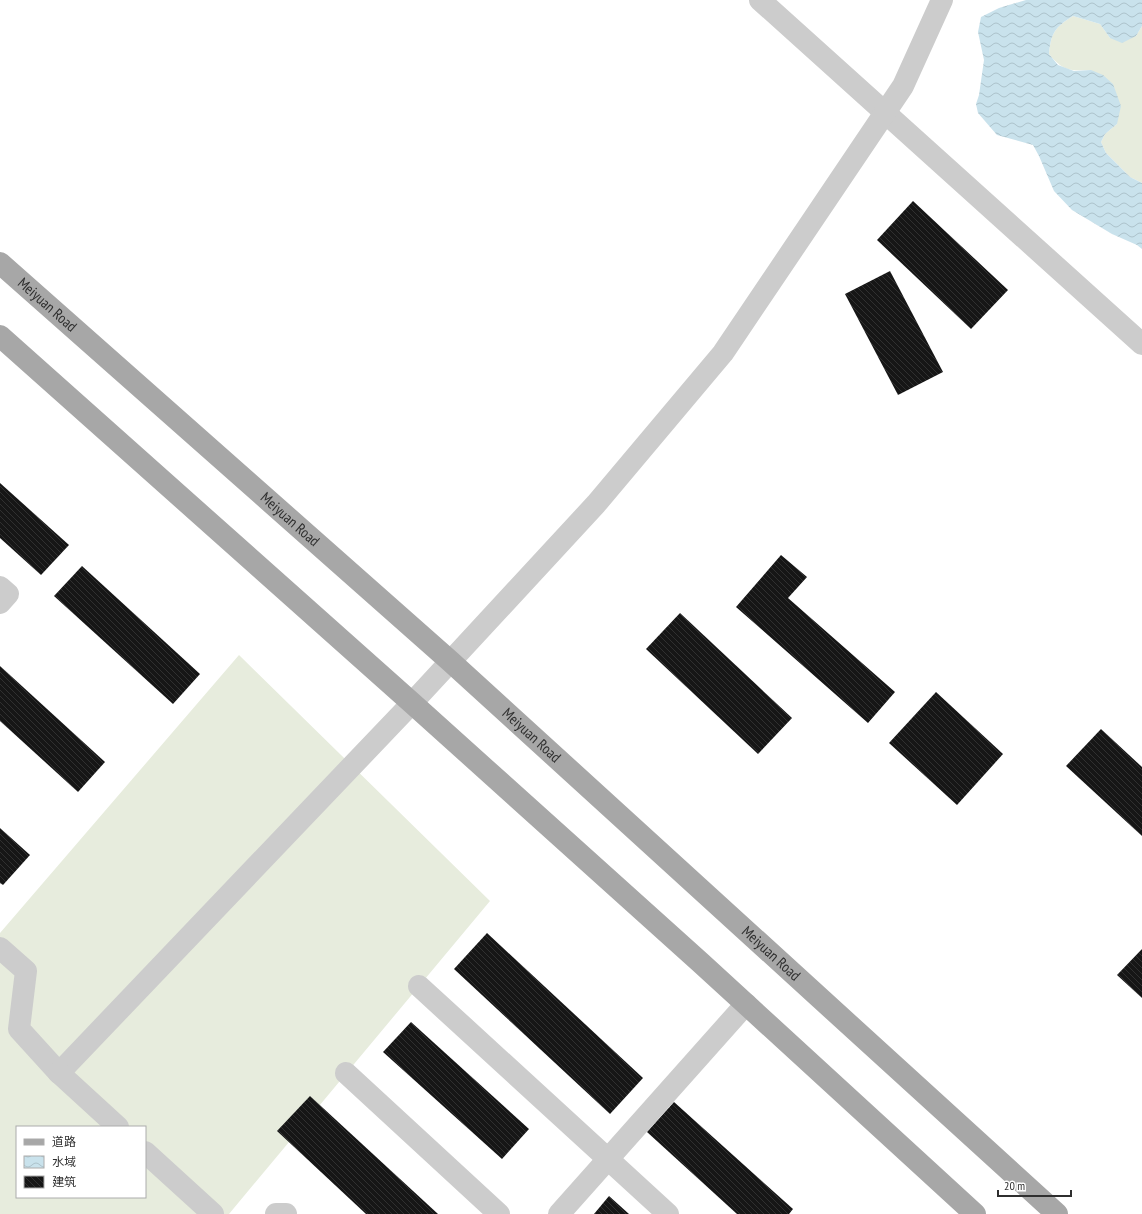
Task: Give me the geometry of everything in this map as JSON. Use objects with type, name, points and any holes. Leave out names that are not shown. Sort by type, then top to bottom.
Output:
[{"type":"main road","name":"Meiyuan Road","points":[[0,263],[450,661],[1057,1214]]},
{"type":"main road","points":[[0,336],[412,703],[746,1004],[975,1214]]},
{"type":"street","points":[[760,0],[1142,344]]},
{"type":"street","points":[[59,1073],[412,703],[596,504],[723,353],[903,86],[942,0]]},
{"type":"street","points":[[0,587],[8,594],[0,603]]},
{"type":"street","points":[[0,948],[26,971],[20,1029],[59,1073],[117,1126]]},
{"type":"street","points":[[418,986],[668,1214]]},
{"type":"street","points":[[559,1214],[746,1004]]},
{"type":"street","points":[[346,1073],[499,1214]]},
{"type":"street","points":[[146,1153],[213,1214]]},
{"type":"street","points":[[276,1214],[286,1214]]},
{"type":"shaded area","points":[[1073,16],[1100,24],[1110,38],[1136,36],[1142,26],[1142,183],[1130,177],[1106,153],[1101,142],[1105,134],[1117,124],[1091,70],[1067,69],[1058,64],[1049,54],[1051,41],[1055,31]]},
{"type":"shaded area","points":[[239,655],[490,901],[229,1214],[0,1214],[0,933]]},
{"type":"water","points":[[1026,0],[1142,0],[1142,26],[1136,36],[1122,43],[1110,38],[1100,24],[1073,16],[1055,31],[1051,41],[1049,54],[1058,65],[1074,71],[1091,70],[1103,75],[1113,84],[1121,106],[1117,124],[1105,134],[1101,142],[1106,153],[1130,177],[1142,183],[1142,249],[1137,245],[1112,234],[1072,210],[1054,191],[1033,145],[997,135],[978,113],[976,104],[979,95],[984,60],[978,32],[981,17],[999,8]]},
{"type":"building","points":[[913,201],[1008,290],[971,329],[877,240]]},
{"type":"building","points":[[890,271],[943,372],[898,395],[845,294]]},
{"type":"building","points":[[0,483],[69,545],[41,575],[0,538]]},
{"type":"building","points":[[781,555],[807,577],[788,598],[895,692],[868,723],[736,607]]},
{"type":"building","points":[[82,566],[200,674],[173,704],[54,596]]},
{"type":"building","points":[[680,613],[792,718],[758,754],[646,649]]},
{"type":"building","points":[[0,666],[105,762],[78,792],[0,721]]},
{"type":"building","points":[[936,692],[1003,754],[957,805],[889,743]]},
{"type":"building","points":[[1101,729],[1142,767],[1142,836],[1066,766]]},
{"type":"building","points":[[0,828],[30,855],[3,885],[0,883]]},
{"type":"building","points":[[487,933],[643,1078],[610,1114],[454,969]]},
{"type":"building","points":[[1142,949],[1142,998],[1117,975]]},
{"type":"building","points":[[411,1022],[529,1129],[502,1159],[383,1052]]},
{"type":"building","points":[[310,1096],[438,1214],[366,1214],[277,1131]]},
{"type":"building","points":[[674,1102],[793,1209],[789,1214],[737,1214],[647,1132]]},
{"type":"building","points":[[609,1196],[629,1214],[594,1214]]}]
